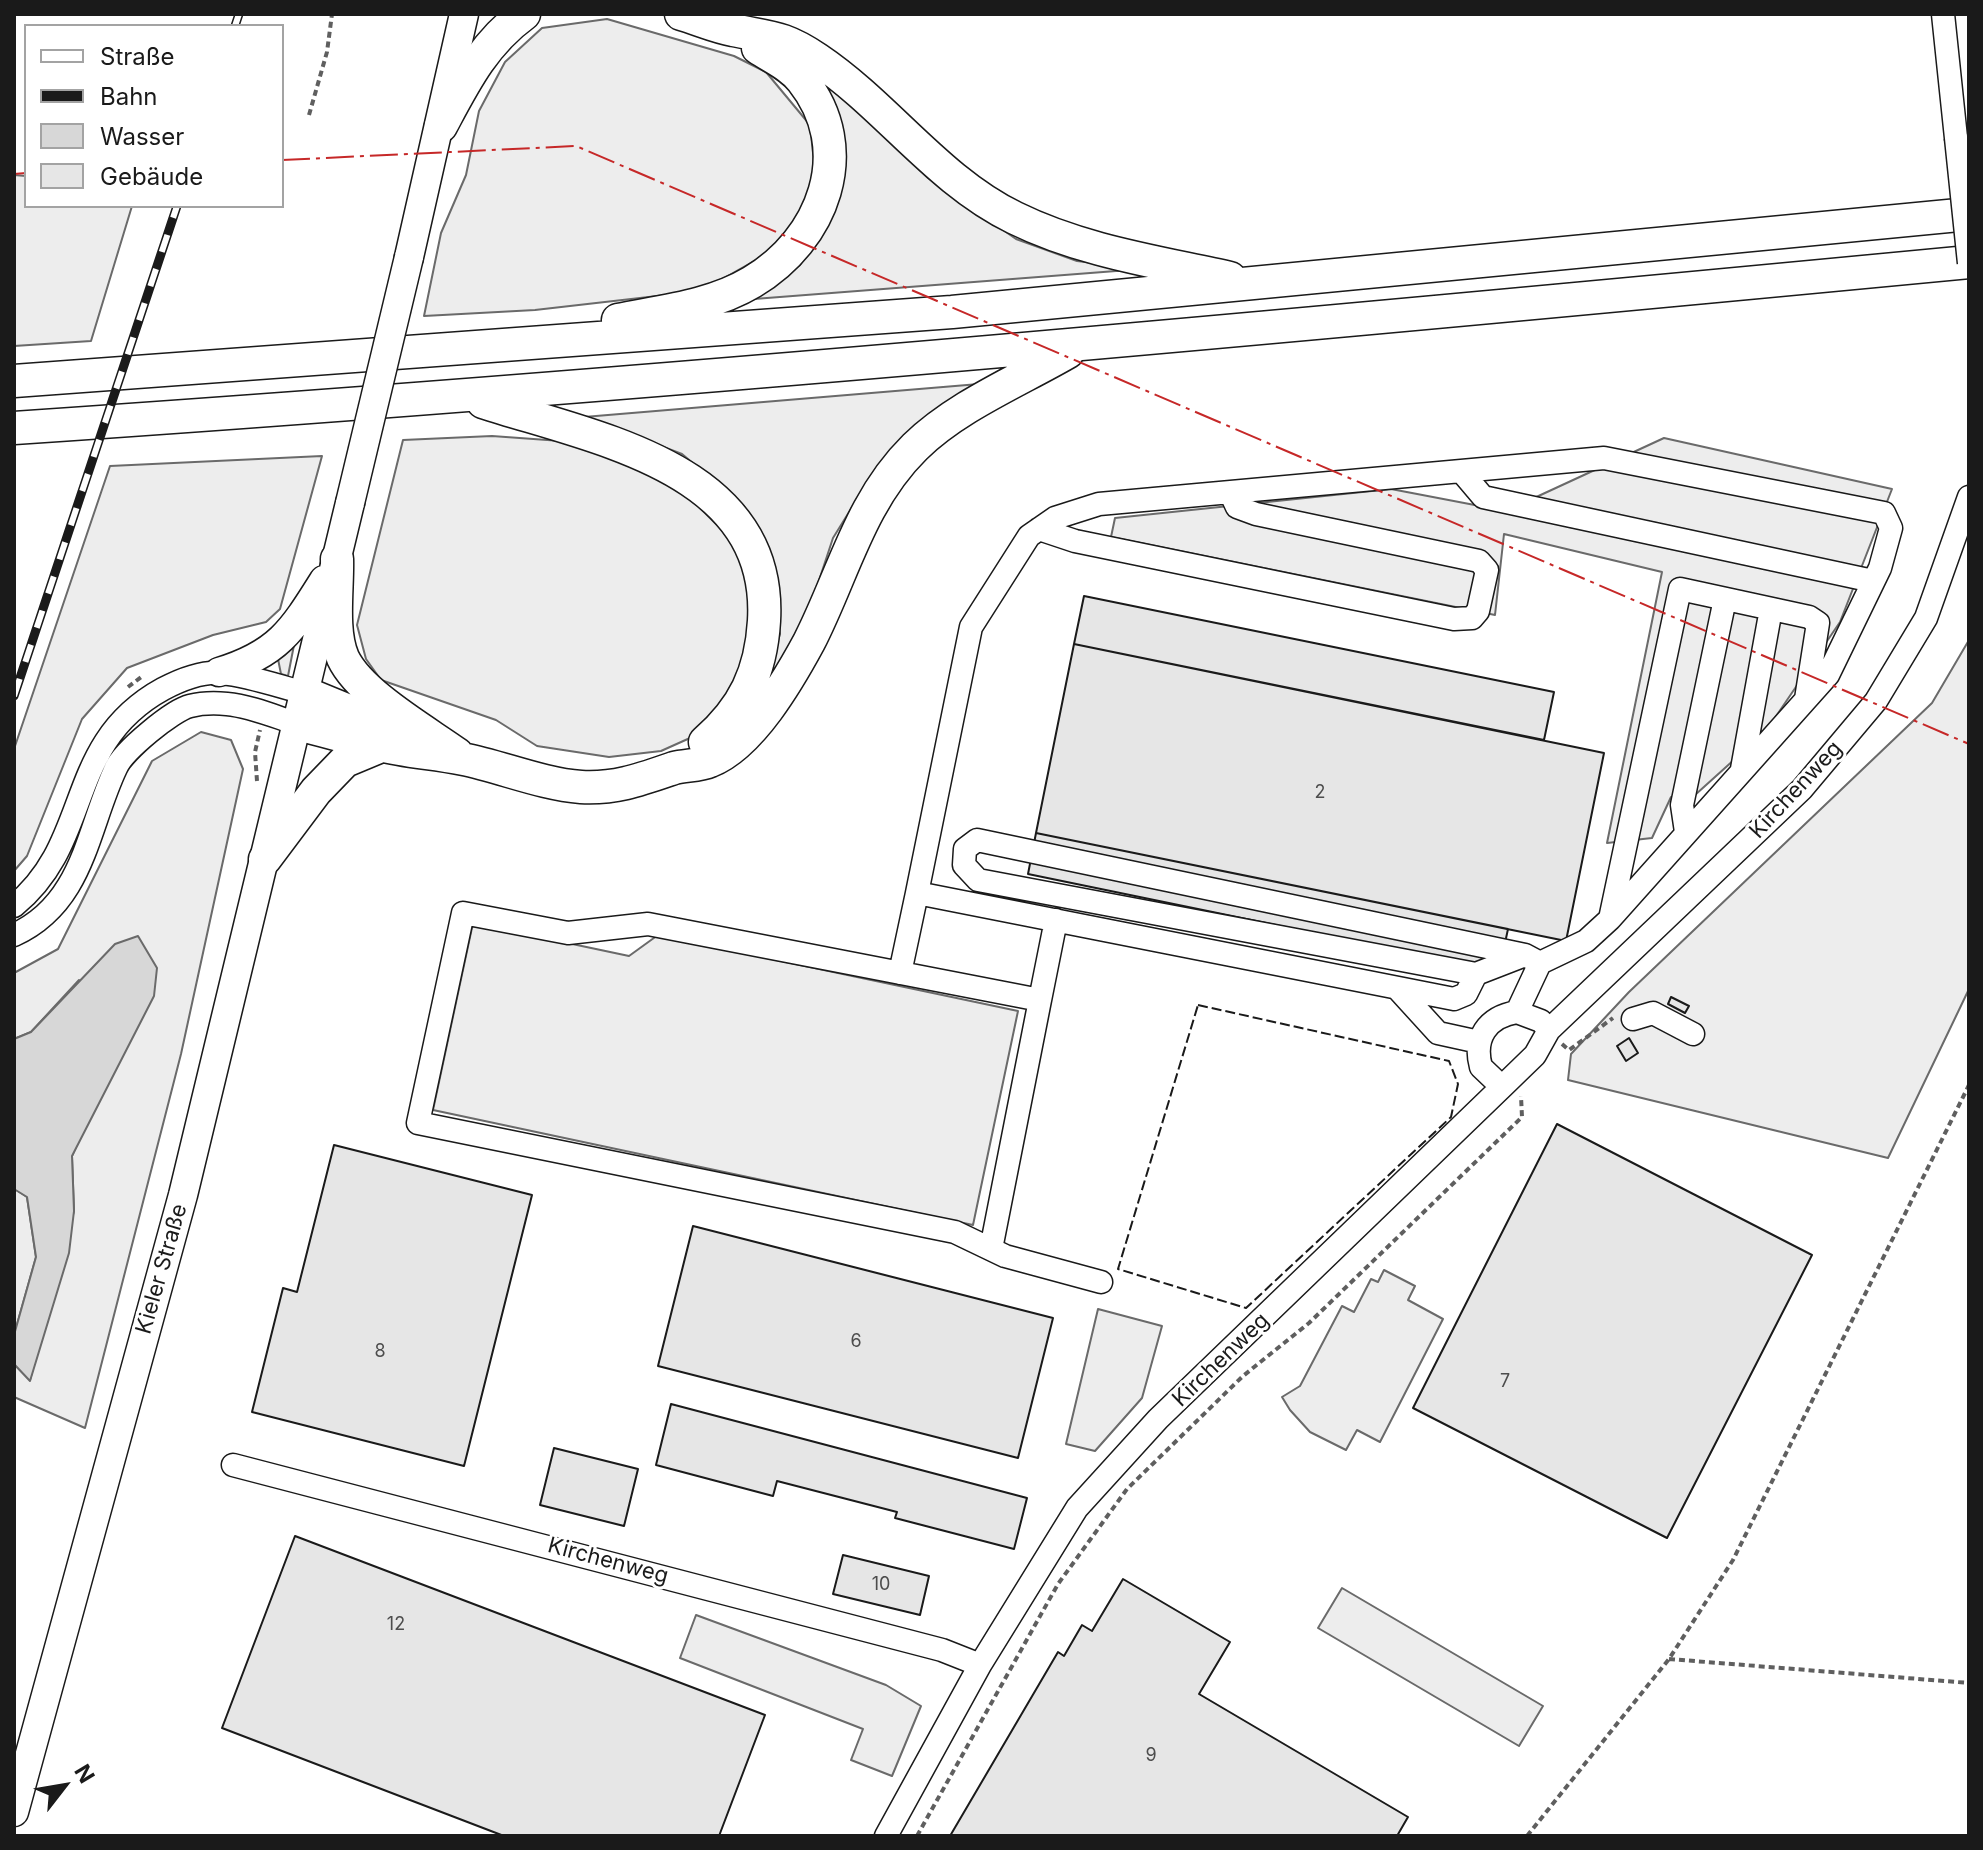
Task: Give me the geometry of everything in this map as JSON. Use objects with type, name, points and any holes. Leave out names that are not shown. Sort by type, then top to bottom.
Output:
[{"type":"highway","points":[[441,126],[474,63],[504,29],[524,14]]},
{"type":"highway","points":[[681,14],[732,30],[774,35],[815,58],[857,88],[969,190],[1013,218],[1066,240],[1261,285]]},
{"type":"highway","points":[[476,348],[704,303],[752,283],[792,253],[814,222],[827,189],[830,154],[823,120],[800,78],[732,30]]},
{"type":"highway","points":[[14,381],[476,348],[1261,285],[1969,214]]},
{"type":"highway","points":[[14,428],[469,397],[1077,347],[1969,262]]},
{"type":"highway","points":[[302,708],[463,758],[579,787],[613,787],[644,781],[676,768],[710,761],[730,747],[771,707],[814,633],[851,541],[866,513],[914,447],[967,409],[1077,347]]},
{"type":"highway","points":[[469,397],[650,455],[705,491],[744,536],[755,561],[765,607],[763,645],[753,684],[728,722],[676,768]]},
{"type":"highway","points":[[337,559],[338,623],[343,658],[360,679],[389,705],[463,758]]},
{"type":"highway","points":[[302,708],[381,746],[463,758]]},
{"type":"highway","points":[[265,859],[316,791],[345,761],[381,746]]},
{"type":"main road","name":"Kieler Straße","points":[[14,1812],[183,1195],[441,126],[464,14]]},
{"type":"main road","points":[[219,672],[270,651],[293,626],[337,559]]},
{"type":"street","points":[[1943,14],[1969,262]]},
{"type":"street","points":[[900,973],[971,627],[1029,536],[1055,518],[1099,504],[1604,458],[1884,513],[1891,528],[1873,581],[1828,675],[1610,919],[1586,941],[1533,959],[1476,974],[978,880],[964,865],[965,849],[977,840],[1533,959]]},
{"type":"street","points":[[1461,471],[1483,497],[1873,581]]},
{"type":"street","points":[[1039,529],[1075,541],[1454,619],[1472,618],[1478,611],[1487,570],[1479,561],[1256,514],[1237,507],[1230,492]]},
{"type":"street","name":"Kirchenweg","points":[[886,1836],[980,1665],[1055,1540],[1110,1469],[1535,1055],[1549,1030],[1802,789],[1876,701],[1926,618],[1969,497]]},
{"type":"street","points":[[1610,919],[1680,589],[1809,617],[1818,623],[1805,700]]},
{"type":"street","points":[[1686,832],[1682,805],[1725,599]]},
{"type":"street","points":[[1741,771],[1771,609]]},
{"type":"street","points":[[14,906],[33,891],[58,856],[92,764],[110,731],[140,702],[181,679],[219,672],[302,708]]},
{"type":"street","points":[[14,935],[35,923],[73,882],[84,861],[117,764],[158,726],[188,706],[230,704],[264,714],[302,708]]},
{"type":"street","points":[[917,893],[1454,999],[1466,994],[1476,974]]},
{"type":"street","points":[[1040,1000],[648,924],[568,933],[463,913],[418,1123],[955,1232],[1005,1256],[1101,1282]]},
{"type":"street","points":[[991,1249],[1056,920]]},
{"type":"street","points":[[1517,1012],[1533,959]]},
{"type":"street","points":[[1397,988],[1438,1033],[1479,1042]]},
{"type":"street","points":[[1502,1087],[1481,1067],[1479,1042],[1493,1020],[1517,1012],[1541,1021],[1549,1030]]},
{"type":"street","points":[[1633,1019],[1653,1013],[1693,1034]]},
{"type":"street","name":"Kirchenweg","points":[[233,1465],[927,1646],[980,1665]]},
{"type":"path","points":[[309,115],[327,52],[332,14]]},
{"type":"path","points":[[255,792],[255,752],[264,714]]},
{"type":"path","points":[[917,1836],[1058,1584],[1127,1489],[1243,1376],[1309,1323],[1522,1117],[1521,1069]]},
{"type":"path","points":[[1527,1836],[1669,1659],[1733,1560],[1969,1085]]},
{"type":"path","points":[[1669,1659],[1969,1683]]},
{"type":"shaded area","points":[[607,19],[734,56],[766,72],[810,125],[816,181],[798,222],[772,251],[701,291],[535,310],[424,316],[441,233],[466,175],[479,111],[505,62],[542,28]]},
{"type":"shaded area","points":[[820,80],[871,122],[928,178],[1016,239],[1077,261],[1142,269],[754,299],[800,265],[837,205],[843,139]]},
{"type":"shaded area","points":[[14,175],[24,176],[24,208],[131,208],[91,341],[14,346]]},
{"type":"shaded area","points":[[979,384],[921,427],[877,467],[833,538],[800,638],[764,688],[780,634],[770,560],[744,506],[682,454],[584,417]]},
{"type":"shaded area","points":[[492,436],[561,441],[618,457],[684,492],[720,528],[745,561],[750,603],[745,659],[727,699],[690,738],[661,751],[609,757],[537,746],[496,720],[381,680],[366,659],[357,625],[403,440]]},
{"type":"shaded area","points":[[1664,438],[1892,489],[1840,622],[1766,731],[1695,795],[1671,797],[1652,838],[1607,843],[1662,572],[1504,534],[1495,615],[1111,537],[1115,518],[1391,489],[1506,511]]},
{"type":"shaded area","points":[[322,456],[280,609],[266,622],[213,635],[127,668],[82,719],[27,856],[14,871],[14,749],[110,466]]},
{"type":"shaded area","points":[[1969,640],[1969,989],[1888,1158],[1568,1080],[1571,1054],[1629,992],[1932,703]]},
{"type":"shaded area","points":[[294,645],[288,676],[281,674],[278,659]]},
{"type":"shaded area","points":[[201,732],[231,740],[243,769],[181,1054],[85,1428],[14,1397],[14,1364],[30,1380],[74,1211],[72,1156],[82,1133],[79,980],[31,1032],[14,1039],[14,973],[58,949],[152,761]]},
{"type":"shaded area","points":[[473,923],[629,956],[658,935],[1018,1011],[973,1225],[433,1110]]},
{"type":"shaded area","points":[[15,1189],[27,1197],[36,1257],[14,1335]]},
{"type":"shaded area","points":[[1384,1270],[1415,1286],[1408,1300],[1443,1319],[1380,1442],[1357,1430],[1346,1450],[1310,1432],[1282,1397],[1300,1386],[1342,1306],[1354,1312],[1371,1279],[1378,1282]]},
{"type":"shaded area","points":[[1098,1309],[1162,1326],[1142,1398],[1095,1451],[1066,1444]]},
{"type":"shaded area","points":[[1342,1588],[1543,1706],[1519,1746],[1318,1628]]},
{"type":"shaded area","points":[[696,1615],[886,1685],[921,1706],[892,1776],[851,1760],[863,1729],[680,1658]]},
{"type":"water","points":[[138,936],[157,968],[154,996],[72,1156],[74,1211],[69,1253],[30,1381],[14,1364],[14,1335],[36,1257],[27,1197],[14,1189],[14,1039],[31,1032],[115,944]]},
{"type":"building","points":[[1084,596],[1554,692],[1544,740],[1074,644]]},
{"type":"building","points":[[1074,644],[1604,753],[1566,941],[1036,833]]},
{"type":"building","points":[[1036,833],[1508,929],[1499,971],[1028,874]]},
{"type":"building","points":[[1671,997],[1689,1006],[1685,1013],[1668,1004]]},
{"type":"building","points":[[1629,1038],[1638,1053],[1626,1061],[1617,1046]]},
{"type":"building","points":[[1557,1124],[1812,1255],[1667,1538],[1413,1408]]},
{"type":"building","points":[[334,1145],[532,1195],[464,1466],[252,1412],[283,1288],[297,1292]]},
{"type":"building","points":[[693,1226],[1053,1318],[1018,1458],[658,1366]]},
{"type":"building","points":[[671,1404],[1027,1498],[1014,1549],[895,1518],[897,1512],[777,1481],[773,1496],[656,1465]]},
{"type":"building","points":[[554,1448],[638,1469],[624,1526],[540,1505]]},
{"type":"building","points":[[295,1536],[765,1715],[719,1836],[504,1836],[222,1728]]},
{"type":"building","points":[[843,1555],[929,1576],[920,1615],[833,1594]]},
{"type":"building","points":[[1123,1579],[1230,1642],[1199,1694],[1408,1817],[1397,1836],[950,1836],[1058,1652],[1064,1656],[1082,1625],[1092,1631]]},
{"type":"railway","points":[[236,24],[239,14]]},
{"type":"railway","points":[[14,696],[176,208]]},
{"type":"fence","points":[[1198,1005],[1449,1061],[1458,1084],[1451,1117],[1246,1308],[1118,1269],[1198,1005]]},
{"type":"power","points":[[284,160],[576,146],[1969,744]]},
{"type":"power","points":[[14,174],[24,173]]}]
